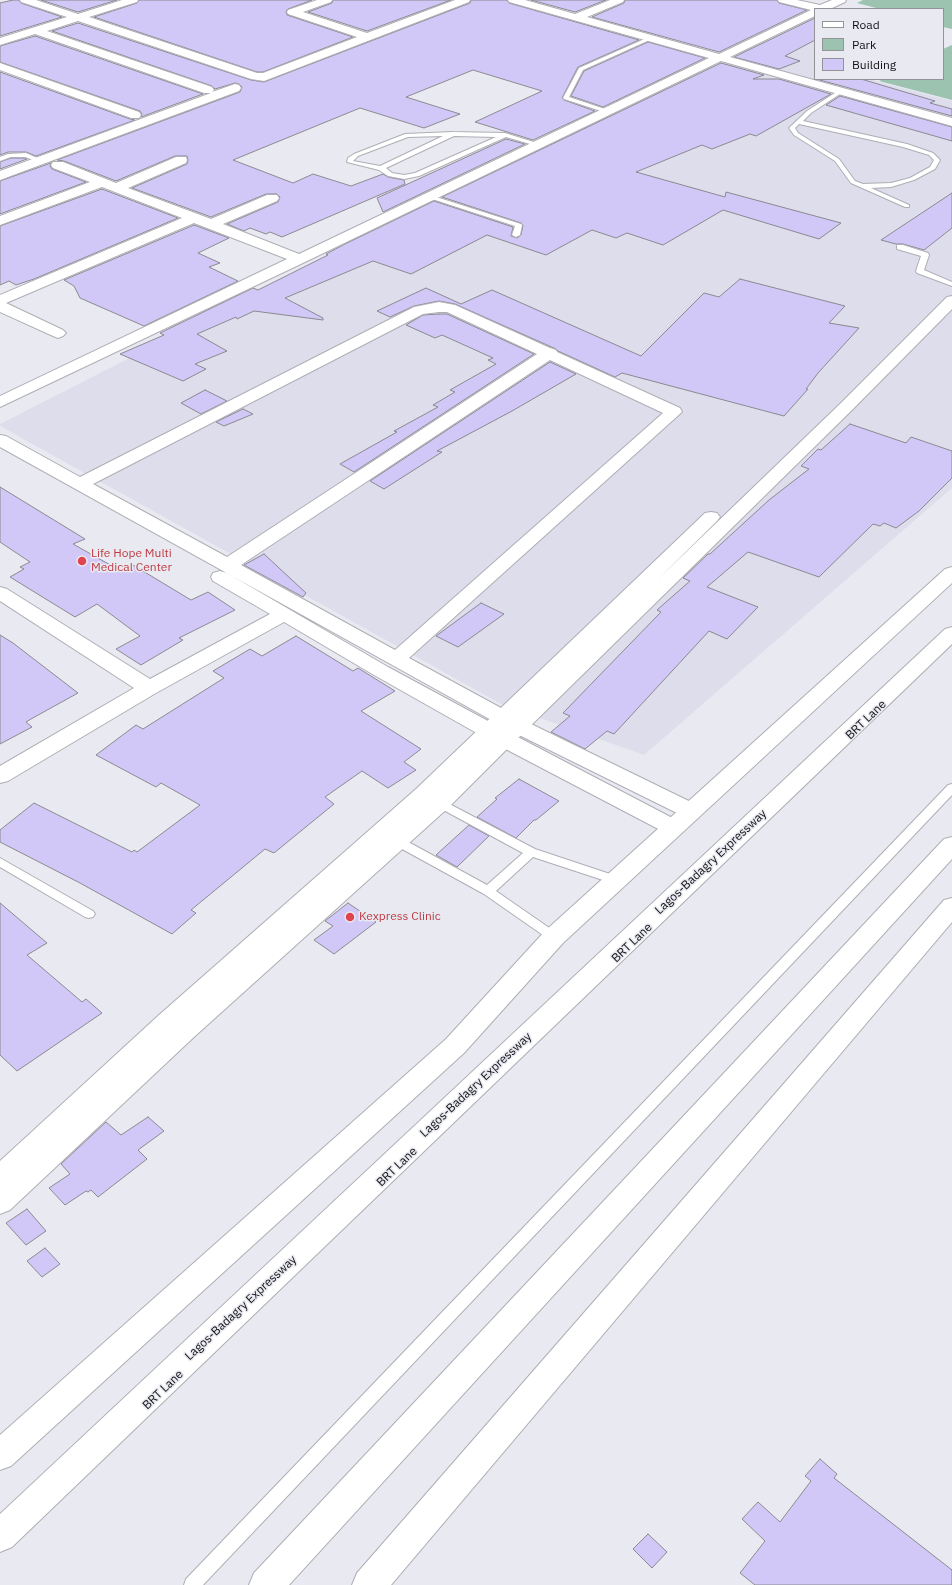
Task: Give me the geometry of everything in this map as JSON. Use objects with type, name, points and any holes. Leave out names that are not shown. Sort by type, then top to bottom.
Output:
[{"type":"main road","points":[[25,0],[255,76],[264,77],[465,0]]},
{"type":"main road","points":[[3,39],[36,31],[133,0]]},
{"type":"main road","points":[[327,0],[292,12],[368,37]]},
{"type":"main road","points":[[513,0],[952,122]]},
{"type":"main road","points":[[577,17],[619,0]]},
{"type":"main road","points":[[783,0],[817,8]]},
{"type":"main road","points":[[823,8],[840,0]]},
{"type":"main road","points":[[0,402],[814,12]]},
{"type":"main road","points":[[36,31],[208,90]]},
{"type":"main road","points":[[0,66],[135,115]]},
{"type":"main road","points":[[795,79],[814,70]]},
{"type":"main road","points":[[0,176],[235,88]]},
{"type":"main road","points":[[116,188],[181,160]]},
{"type":"main road","points":[[58,165],[300,259]]},
{"type":"main road","points":[[0,221],[102,182]]},
{"type":"main road","points":[[212,224],[272,198]]},
{"type":"main road","points":[[0,300],[194,218]]},
{"type":"main road","points":[[0,1202],[185,1030],[440,803],[503,727],[952,284]]},
{"type":"main road","points":[[0,1178],[168,1022],[424,794],[503,727],[847,406],[952,300]]},
{"type":"main road","points":[[0,306],[58,333]]},
{"type":"main road","points":[[78,484],[419,310],[439,307],[450,308],[550,353],[674,412],[396,659]]},
{"type":"main road","points":[[228,565],[550,353]]},
{"type":"main road","points":[[0,440],[396,659],[503,727],[672,827]]},
{"type":"main road","points":[[0,456],[214,574],[380,670],[691,811]]},
{"type":"main road","points":[[0,1455],[455,1046],[554,937],[614,880],[952,573]]},
{"type":"main road","points":[[0,593],[150,688]]},
{"type":"main road","points":[[0,776],[150,688],[283,615]]},
{"type":"main road","name":"Lagos-Badagry Expressway","points":[[0,1536],[952,633]]},
{"type":"main road","points":[[270,1582],[952,845]]},
{"type":"main road","points":[[369,1585],[952,906]]},
{"type":"main road","points":[[0,1532],[50,1490]]},
{"type":"lane","points":[[606,112],[566,98],[581,69],[651,38]]},
{"type":"lane","points":[[841,91],[809,112],[792,128],[796,134],[837,160],[853,182],[907,206]]},
{"type":"lane","points":[[797,122],[905,146],[931,154],[937,160],[933,168],[912,179],[891,185],[860,186]]},
{"type":"lane","points":[[381,168],[453,134]]},
{"type":"lane","points":[[505,135],[417,175],[404,178],[390,175],[381,168],[354,164],[350,162],[350,159],[356,155],[407,135],[505,135],[537,144]]},
{"type":"lane","points":[[0,159],[10,156],[26,155],[41,161]]},
{"type":"lane","points":[[431,196],[519,225],[516,235]]},
{"type":"lane","points":[[900,246],[925,255],[920,270],[934,278],[952,284]]},
{"type":"lane","name":"BRT Lane","points":[[0,1547],[952,639]]},
{"type":"lane","points":[[192,1585],[952,788]]},
{"type":"lane","points":[[440,803],[531,852],[614,880]]},
{"type":"lane","points":[[397,841],[488,891],[554,937]]},
{"type":"lane","points":[[488,891],[531,852]]},
{"type":"lane","points":[[0,862],[88,914]]},
{"type":"shaded area","points":[[814,23],[814,80],[876,80],[875,81],[952,101],[952,488],[644,755],[503,705],[0,426],[0,424],[590,123]]},
{"type":"green space","points":[[863,0],[952,0],[952,29],[944,27],[944,8],[876,8],[857,3]]},
{"type":"green space","points":[[952,45],[952,100],[879,81],[944,80],[944,49]]},
{"type":"building","points":[[19,0],[21,3],[62,17],[0,36],[0,3]]},
{"type":"building","points":[[41,0],[117,0],[78,12]]},
{"type":"building","points":[[139,0],[312,0],[288,9],[286,11],[287,15],[353,37],[263,72],[257,72],[94,17],[137,3]]},
{"type":"building","points":[[333,0],[451,0],[367,31],[308,12],[332,3]]},
{"type":"building","points":[[471,0],[507,0],[509,3],[639,40],[578,67],[562,98],[595,111],[533,140],[475,122],[542,91],[473,70],[406,97],[460,114],[424,128],[360,108],[233,160],[293,183],[313,174],[351,186],[383,174],[388,177],[404,180],[405,184],[282,237],[270,232],[266,234],[250,228],[244,231],[227,224],[278,202],[280,197],[277,194],[266,194],[211,217],[132,188],[187,164],[187,156],[175,156],[116,181],[64,161],[57,160],[240,92],[242,87],[235,83],[215,89],[212,86],[52,31],[78,23],[251,80],[264,82],[470,3]]},
{"type":"building","points":[[531,0],[606,0],[575,12]]},
{"type":"building","points":[[625,0],[777,0],[779,3],[807,10],[719,52],[592,17],[624,3]]},
{"type":"building","points":[[814,18],[814,41],[785,56],[800,61],[779,69],[734,57]]},
{"type":"building","points":[[35,36],[203,94],[141,117],[142,114],[140,111],[0,62],[0,46]]},
{"type":"building","points":[[648,42],[705,58],[603,107],[571,96],[584,71]]},
{"type":"building","points":[[721,63],[764,75],[753,79],[779,79],[831,94],[756,136],[750,134],[712,149],[702,145],[636,172],[725,197],[726,192],[841,223],[819,239],[723,210],[663,245],[627,233],[616,238],[592,230],[546,255],[487,235],[411,274],[373,261],[285,298],[323,318],[323,320],[254,311],[197,334],[227,351],[195,364],[206,369],[183,381],[120,354],[164,335],[160,333],[253,288],[258,290],[328,255],[326,254],[345,244],[434,201],[513,227],[511,236],[517,238],[521,235],[523,225],[521,223],[442,197]]},
{"type":"building","points":[[0,72],[135,120],[36,156],[26,152],[8,152],[0,155]]},
{"type":"building","points":[[820,80],[864,80],[935,101],[930,103],[952,109],[952,116]]},
{"type":"building","points":[[840,96],[952,127],[952,141],[826,105]]},
{"type":"building","points":[[506,139],[525,144],[383,212],[377,198]]},
{"type":"building","points":[[11,158],[27,159],[0,169],[0,162]]},
{"type":"building","points":[[51,163],[50,166],[52,169],[86,182],[0,214],[0,181]]},
{"type":"building","points":[[102,189],[178,218],[34,279],[16,285],[9,281],[0,285],[0,226]]},
{"type":"building","points":[[952,193],[952,228],[924,250],[881,240]]},
{"type":"building","points":[[194,225],[229,238],[198,253],[220,263],[209,267],[238,281],[144,326],[80,298],[74,286],[64,280]]},
{"type":"building","points":[[740,279],[845,306],[829,323],[859,328],[818,373],[806,389],[808,389],[784,416],[622,373],[615,377],[455,304],[439,301],[414,306],[390,317],[377,311],[426,288],[461,304],[492,290],[641,356],[704,293],[719,297]]},
{"type":"building","points":[[447,314],[534,354],[354,472],[340,464],[397,432],[394,431],[438,407],[433,405],[455,392],[450,390],[496,364],[488,360],[493,358],[442,335],[435,338],[406,325],[423,315]]},
{"type":"building","points":[[550,362],[576,374],[512,411],[437,451],[442,452],[384,489],[370,481]]},
{"type":"building","points":[[205,390],[227,401],[201,414],[181,403]]},
{"type":"building","points":[[243,409],[253,414],[224,426],[216,422]]},
{"type":"building","points":[[850,424],[906,443],[911,437],[952,451],[952,478],[919,511],[896,528],[884,523],[880,526],[873,524],[819,577],[748,552],[707,587],[758,607],[727,639],[709,631],[614,734],[607,731],[585,749],[551,732],[570,716],[563,713],[661,612],[657,610],[690,581],[683,578],[769,500],[809,469],[801,466],[818,449],[821,450]]},
{"type":"building","points":[[0,487],[85,539],[73,544],[121,571],[133,565],[191,600],[208,592],[235,610],[179,638],[183,640],[141,665],[116,649],[140,636],[97,604],[75,617],[10,577],[24,569],[20,567],[30,562],[0,542]]},
{"type":"building","points":[[264,554],[306,593],[303,597],[244,565]]},
{"type":"building","points":[[481,603],[504,614],[458,647],[436,636]]},
{"type":"building","points":[[0,635],[13,643],[78,693],[26,722],[32,727],[0,744]]},
{"type":"building","points":[[296,636],[353,671],[358,668],[395,691],[361,711],[421,749],[404,762],[416,770],[388,788],[362,771],[325,797],[334,804],[274,853],[265,849],[191,910],[196,913],[172,934],[80,883],[0,842],[0,830],[34,803],[132,852],[134,850],[137,852],[200,805],[161,783],[156,787],[96,755],[136,725],[143,729],[224,678],[213,671],[250,649],[262,656]]},
{"type":"building","points":[[519,779],[559,801],[536,820],[534,820],[516,838],[477,817],[497,799],[495,798]]},
{"type":"building","points":[[469,825],[489,836],[457,867],[436,855]]},
{"type":"building","points":[[0,903],[47,943],[27,955],[82,1002],[86,999],[102,1013],[17,1071],[0,1055]]},
{"type":"building","points":[[348,903],[376,922],[334,954],[314,940],[333,926],[325,921]]},
{"type":"building","points":[[148,1117],[164,1131],[138,1150],[147,1159],[98,1197],[91,1190],[88,1192],[86,1191],[65,1205],[49,1188],[70,1174],[61,1164],[106,1122],[121,1135]]},
{"type":"building","points":[[27,1209],[46,1231],[26,1245],[6,1223]]},
{"type":"building","points":[[45,1248],[60,1264],[42,1277],[27,1261]]},
{"type":"building","points":[[820,1459],[837,1474],[834,1478],[952,1570],[952,1585],[755,1585],[740,1573],[765,1541],[742,1519],[758,1502],[780,1522],[811,1481],[805,1476]]},
{"type":"building","points":[[648,1534],[667,1552],[652,1568],[633,1549]]},
{"type":"place","name":"Life Hope Multi Medical Center","points":[[82,561]]},
{"type":"place","name":"Kexpress Clinic","points":[[350,917]]}]
